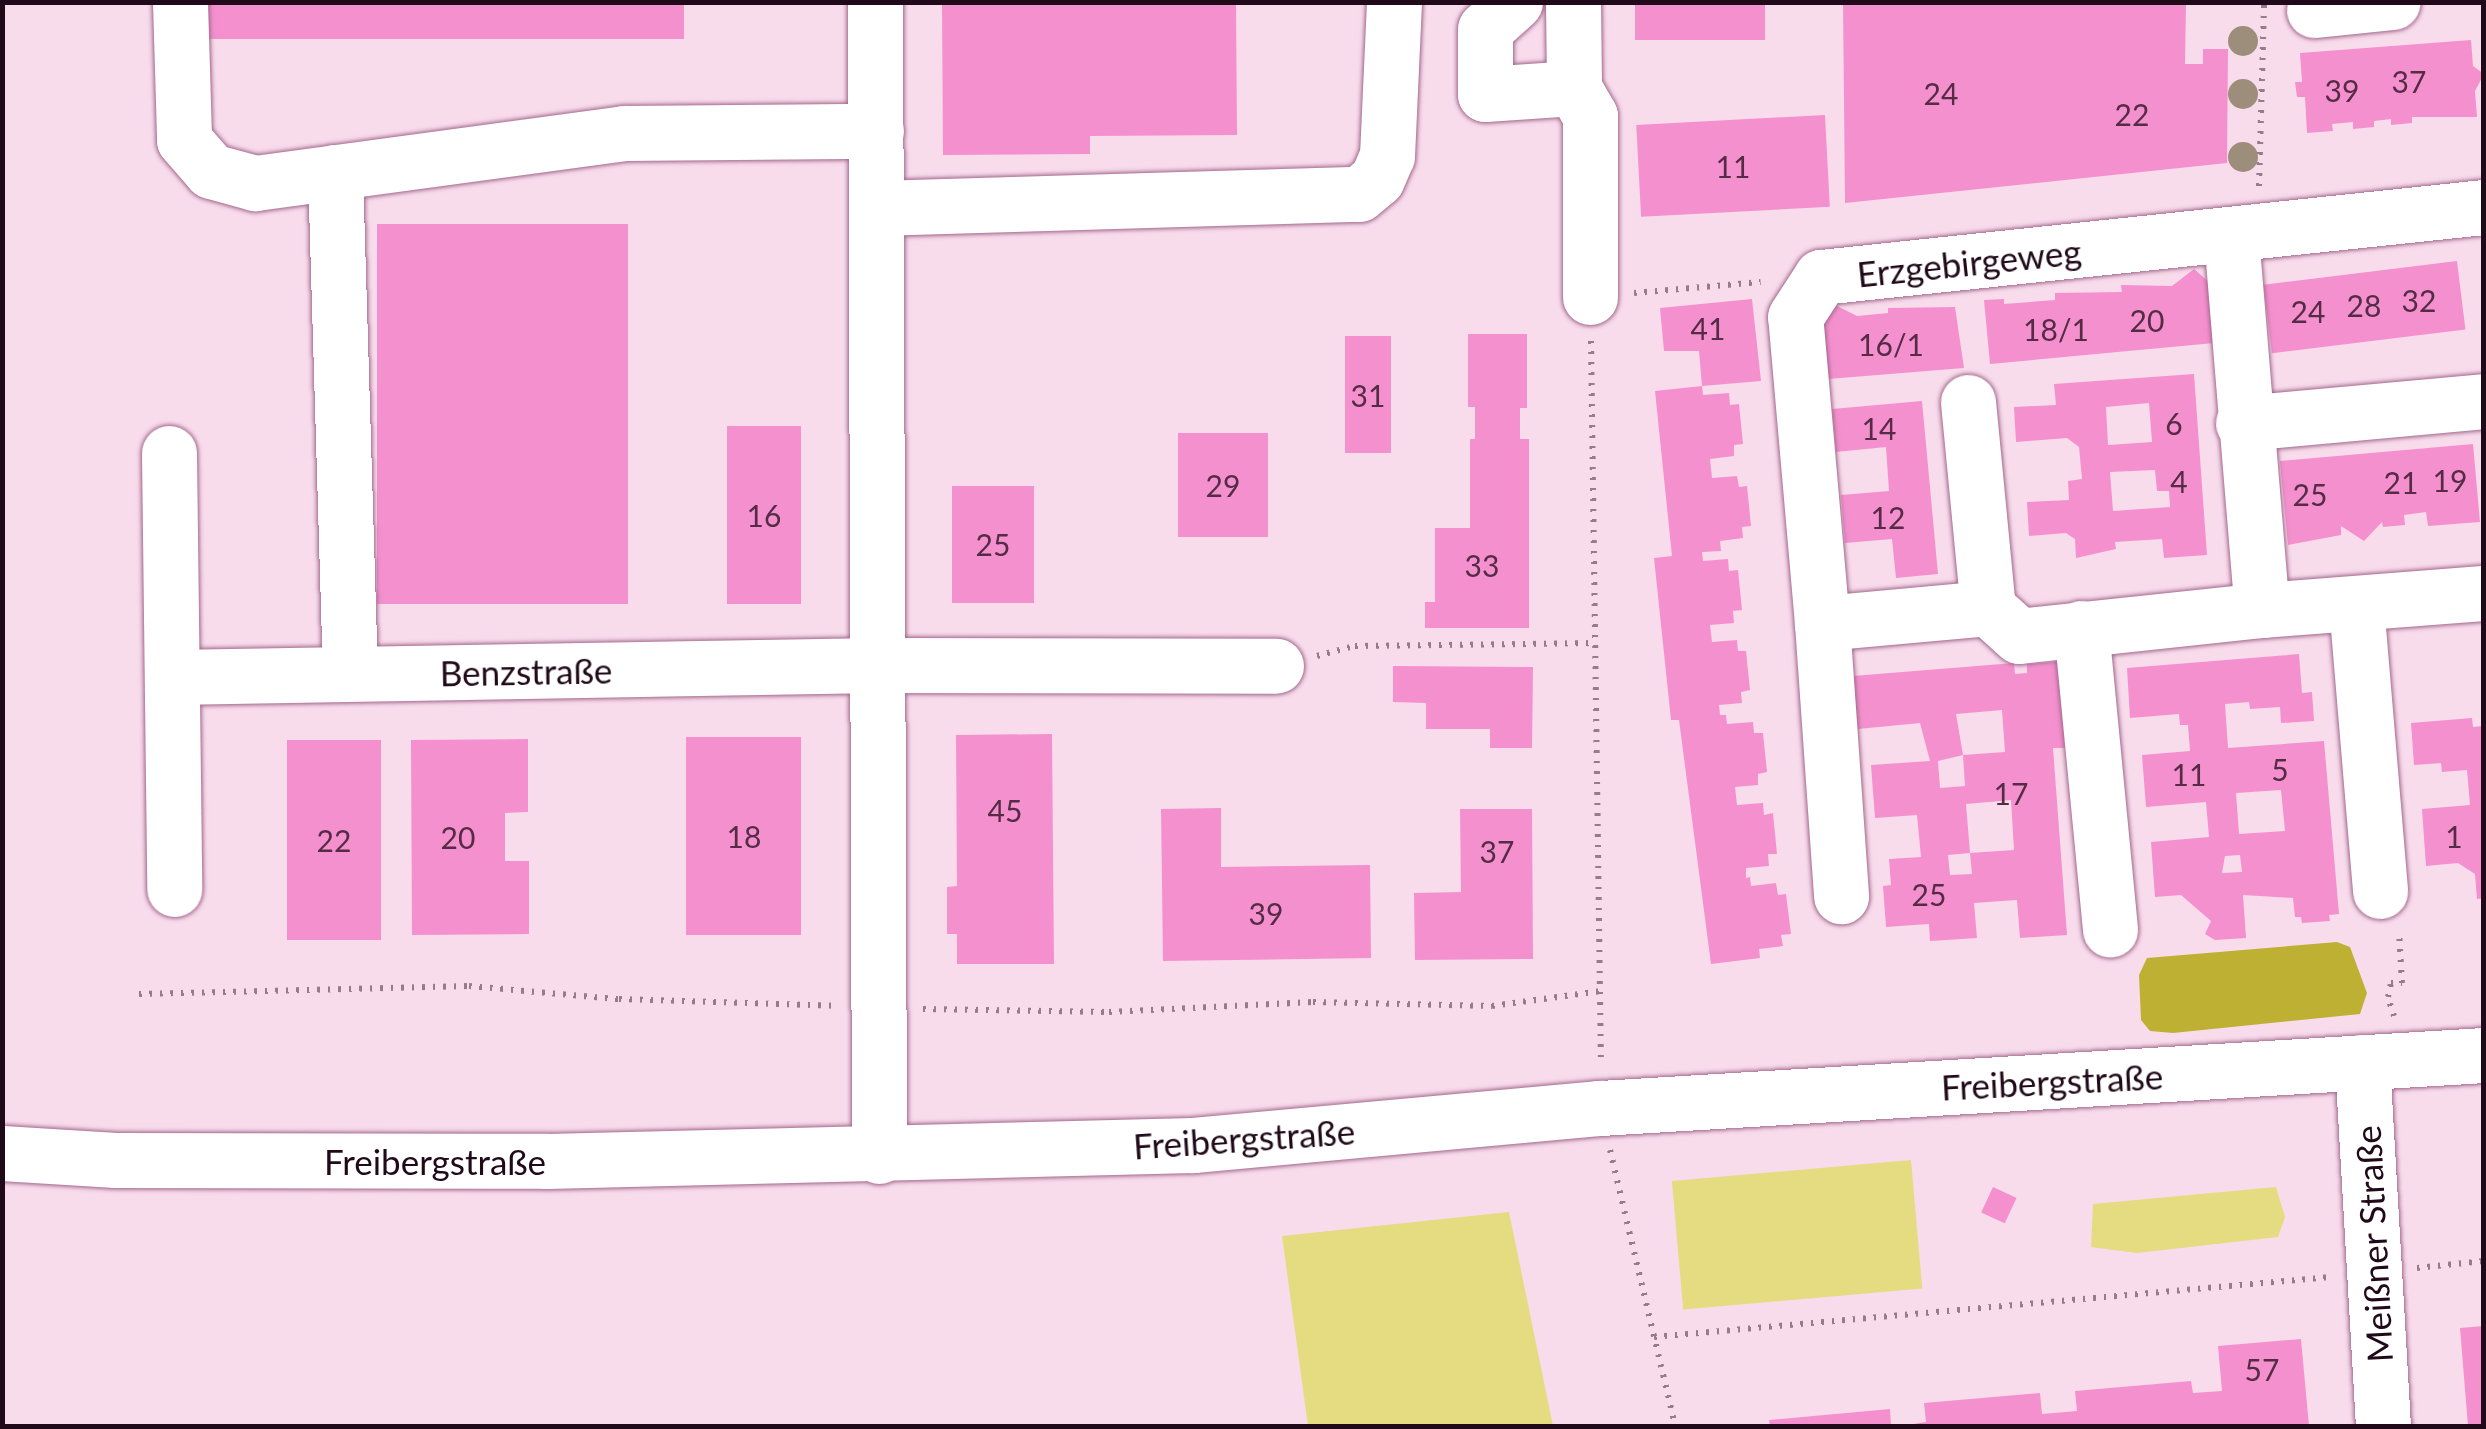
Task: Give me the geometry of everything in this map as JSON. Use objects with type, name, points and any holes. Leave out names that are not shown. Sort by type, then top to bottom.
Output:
[{"type":"street","points":[[180,2],[184,140],[211,171],[254,183],[624,133],[876,131]]},
{"type":"street","points":[[874,2],[880,665],[879,1156]]},
{"type":"street","points":[[876,208],[1360,194],[1376,179],[1387,156],[1394,2]]},
{"type":"street","points":[[1514,2],[1485,29],[1485,94],[1574,88]]},
{"type":"street","points":[[1573,2],[1574,88],[1590,116],[1590,297]]},
{"type":"street","points":[[2289,6],[2393,2]]},
{"type":"street","points":[[335,172],[350,674]]},
{"type":"street","name":"Erzgebirgeweg","points":[[1841,896],[1822,622],[1794,318],[1821,277],[2484,207]]},
{"type":"street","points":[[2245,234],[2244,424],[2262,610]]},
{"type":"street","points":[[2244,424],[2484,401]]},
{"type":"street","points":[[1968,402],[1988,608],[2019,636],[2262,610],[2484,593]]},
{"type":"street","points":[[169,453],[174,889]]},
{"type":"street","points":[[2356,604],[2389,903]]},
{"type":"street","points":[[1822,622],[1988,608]]},
{"type":"street","points":[[2081,628],[2110,930]]},
{"type":"street","name":"Benzstraße","points":[[172,677],[880,665],[1276,666]]},
{"type":"street","name":"Freibergstraße","points":[[2,1152],[116,1160],[547,1162],[879,1156],[1193,1144],[1600,1108],[2484,1055]]},
{"type":"street","name":"Meißner Straße","points":[[2362,1062],[2383,1426]]},
{"type":"path","points":[[2245,234],[2289,6]]},
{"type":"path","points":[[1675,1426],[1600,1108],[1590,297],[1821,277]]},
{"type":"path","points":[[1276,666],[1355,646],[1594,643]]},
{"type":"path","points":[[2389,903],[2402,974]]},
{"type":"path","points":[[1654,1336],[2484,1262]]},
{"type":"shaded area","points":[[2337,942],[2350,947],[2367,993],[2360,1014],[2173,1033],[2150,1031],[2141,1020],[2139,975],[2147,958]]},
{"type":"shaded area","points":[[1911,1160],[1922,1289],[1683,1309],[1672,1181]]},
{"type":"shaded area","points":[[2276,1187],[2285,1217],[2278,1237],[2137,1253],[2091,1247],[2093,1204]]},
{"type":"shaded area","points":[[1509,1212],[1553,1426],[1308,1426],[1282,1236]]},
{"type":"building","points":[[207,2],[684,2],[684,39],[207,39]]},
{"type":"building","points":[[942,2],[1236,2],[1237,135],[1090,136],[1090,154],[943,155]]},
{"type":"building","points":[[1635,2],[1765,2],[1765,40],[1635,40]]},
{"type":"building","points":[[1843,2],[2186,2],[2185,64],[2203,64],[2203,49],[2228,49],[2227,163],[1845,203]]},
{"type":"building","points":[[2471,40],[2473,66],[2484,74],[2475,91],[2477,117],[2412,117],[2412,123],[2391,125],[2391,119],[2374,121],[2374,127],[2353,129],[2353,122],[2332,124],[2333,131],[2307,133],[2305,97],[2297,97],[2295,82],[2302,82],[2300,53]]},
{"type":"building","points":[[1825,115],[1830,207],[1641,217],[1636,125]]},
{"type":"building","points":[[377,224],[628,224],[628,604],[377,604]]},
{"type":"building","points":[[2457,261],[2465,329],[2272,353],[2263,285]]},
{"type":"building","points":[[2194,269],[2209,282],[2214,343],[1990,364],[1984,300],[2004,299],[2004,304],[2055,300],[2055,293],[2122,292],[2121,285],[2172,286]]},
{"type":"building","points":[[1752,299],[1761,381],[1702,386],[1699,351],[1664,351],[1660,308]]},
{"type":"building","points":[[1833,304],[1857,316],[1888,313],[1888,308],[1955,307],[1964,368],[1828,379],[1823,319]]},
{"type":"building","points":[[1468,334],[1527,334],[1527,408],[1520,408],[1520,439],[1529,439],[1529,628],[1425,628],[1425,602],[1435,602],[1435,528],[1470,528],[1470,439],[1475,439],[1475,407],[1468,407]]},
{"type":"building","points":[[1345,336],[1391,336],[1391,453],[1345,453]]},
{"type":"building","points":[[2194,374],[2207,555],[2164,558],[2162,539],[2115,542],[2116,549],[2076,558],[2075,539],[2066,533],[2029,536],[2027,502],[2069,500],[2068,481],[2082,479],[2079,447],[2067,438],[2016,442],[2014,407],[2056,405],[2054,384]],"holes":[[[2149,403],[2152,442],[2108,445],[2106,407]],[[2155,470],[2157,491],[2169,491],[2170,507],[2113,511],[2110,472]]]},
{"type":"building","points":[[1702,386],[1703,395],[1729,393],[1730,405],[1739,404],[1743,444],[1734,445],[1734,456],[1710,459],[1712,478],[1737,476],[1739,487],[1747,486],[1751,526],[1742,527],[1743,538],[1720,541],[1721,551],[1702,552],[1703,561],[1728,559],[1729,571],[1738,570],[1742,610],[1733,611],[1734,623],[1710,625],[1712,642],[1737,640],[1738,651],[1746,651],[1750,690],[1741,692],[1742,703],[1719,705],[1720,715],[1726,715],[1727,724],[1753,722],[1754,733],[1763,733],[1767,772],[1758,774],[1758,785],[1735,787],[1737,805],[1763,803],[1764,815],[1773,813],[1777,854],[1768,854],[1769,866],[1746,868],[1746,878],[1750,877],[1751,886],[1776,883],[1778,895],[1786,894],[1791,934],[1781,935],[1783,946],[1759,949],[1760,958],[1711,964],[1679,720],[1671,720],[1654,558],[1672,556],[1655,391]]},
{"type":"building","points":[[1922,401],[1938,574],[1896,578],[1892,539],[1845,543],[1841,495],[1889,491],[1886,447],[1836,452],[1832,409]]},
{"type":"building","points":[[727,426],[801,426],[801,604],[727,604]]},
{"type":"building","points":[[1178,433],[1268,433],[1268,537],[1178,537]]},
{"type":"building","points":[[2473,444],[2480,522],[2428,526],[2426,512],[2404,515],[2405,525],[2383,527],[2382,522],[2364,541],[2341,526],[2341,535],[2288,545],[2280,461]]},
{"type":"building","points":[[952,486],[1034,486],[1034,603],[952,603]]},
{"type":"building","points":[[2299,654],[2302,693],[2312,692],[2314,721],[2281,723],[2280,707],[2250,709],[2249,702],[2225,704],[2228,748],[2324,741],[2339,914],[2329,915],[2330,921],[2302,923],[2301,917],[2295,917],[2293,898],[2243,895],[2246,938],[2215,940],[2205,934],[2211,921],[2181,895],[2155,897],[2151,842],[2209,837],[2206,802],[2146,807],[2142,755],[2190,751],[2188,725],[2180,725],[2179,714],[2130,718],[2127,668]],"holes":[[[2281,790],[2285,831],[2239,834],[2236,793]],[[2240,855],[2242,872],[2222,873],[2225,856]]]},
{"type":"building","points":[[2058,662],[2065,748],[2053,748],[2067,935],[2020,938],[2017,900],[1974,903],[1977,938],[1930,941],[1929,924],[1886,927],[1883,886],[1891,885],[1889,859],[1921,857],[1917,815],[1875,818],[1871,765],[1930,761],[1920,723],[1858,729],[1853,676],[2014,663],[2015,674],[2027,673],[2027,664]],"holes":[[[2002,710],[2005,752],[1963,755],[1956,714]],[[1963,755],[1965,786],[1940,788],[1938,761]],[[2011,800],[2014,850],[1970,853],[1966,804]],[[1970,853],[1972,874],[1950,875],[1948,855]]]},
{"type":"building","points":[[1393,666],[1533,667],[1532,748],[1490,748],[1490,729],[1426,729],[1426,703],[1393,702]]},
{"type":"building","points":[[2472,718],[2473,727],[2484,726],[2484,898],[2477,899],[2475,874],[2458,863],[2426,866],[2422,809],[2470,805],[2467,770],[2442,772],[2441,763],[2414,765],[2411,723]]},
{"type":"building","points":[[1052,734],[1054,964],[957,964],[957,934],[947,934],[947,887],[957,886],[956,735]]},
{"type":"building","points":[[686,737],[801,737],[801,935],[686,935]]},
{"type":"building","points":[[528,739],[528,812],[505,813],[505,861],[529,861],[529,934],[412,935],[411,740]]},
{"type":"building","points":[[287,740],[381,740],[381,940],[287,940]]},
{"type":"building","points":[[1221,808],[1221,867],[1370,865],[1371,958],[1163,961],[1161,809]]},
{"type":"building","points":[[1460,809],[1532,809],[1533,959],[1415,960],[1414,893],[1461,892]]},
{"type":"building","points":[[1993,1187],[2017,1198],[2005,1223],[1981,1212]]},
{"type":"building","points":[[2484,1326],[2484,1426],[2468,1426],[2460,1328]]},
{"type":"building","points":[[2301,1339],[2309,1426],[1901,1426],[1926,1422],[1924,1403],[2040,1393],[2042,1414],[2077,1411],[2075,1391],[2191,1381],[2193,1393],[2222,1391],[2218,1346]]},
{"type":"building","points":[[1890,1409],[1891,1426],[1770,1426],[1769,1420]]}]
